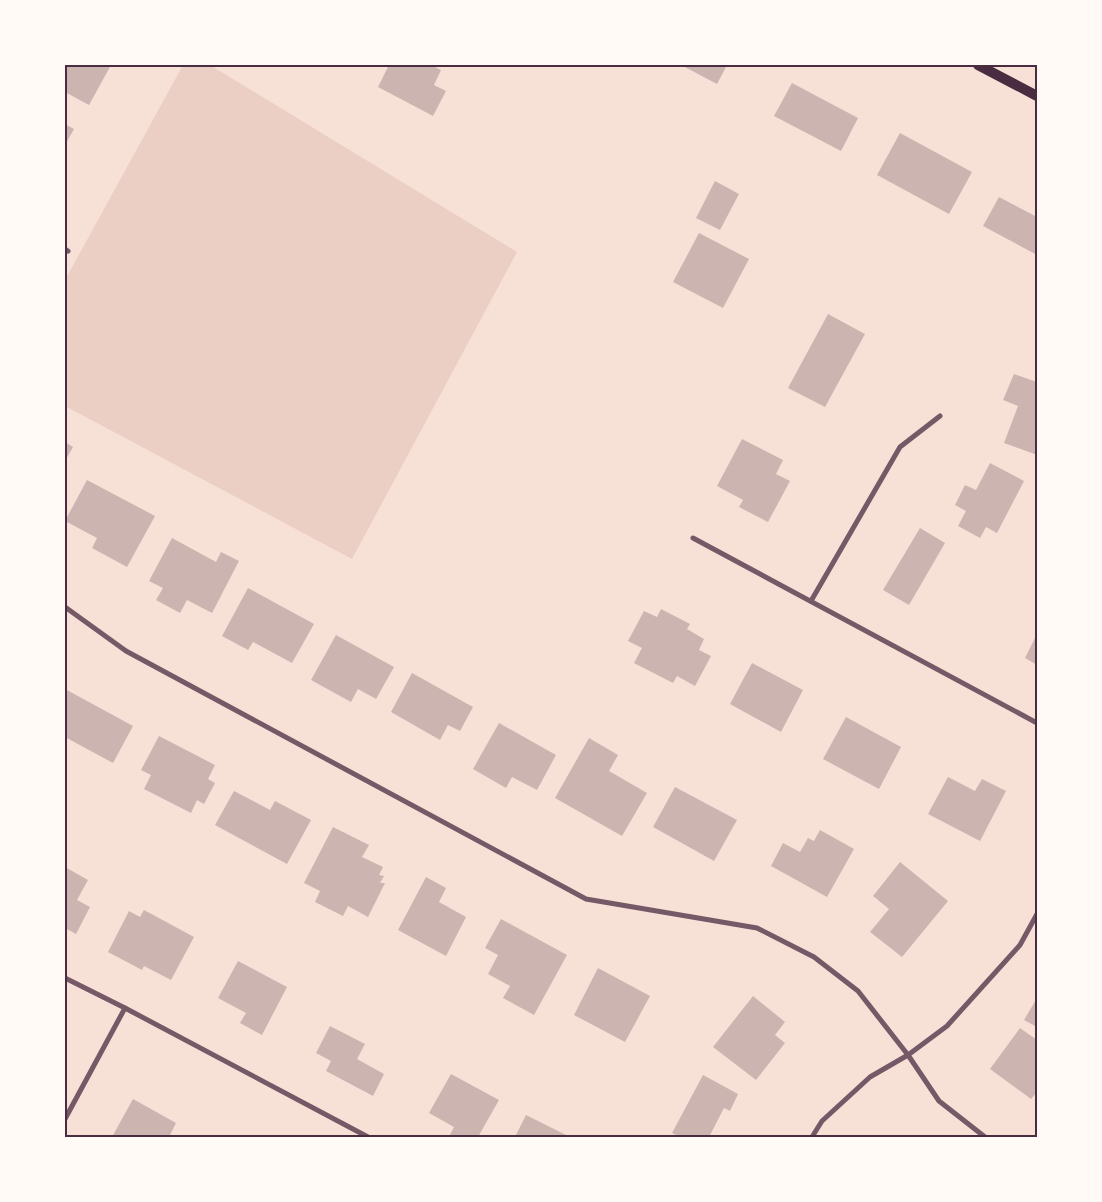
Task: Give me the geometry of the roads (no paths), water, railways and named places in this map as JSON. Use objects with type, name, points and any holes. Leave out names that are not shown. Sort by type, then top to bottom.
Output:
[{"type":"main road","points":[[978,65],[1037,96]]},
{"type":"street","points":[[811,601],[900,447],[940,416]]},
{"type":"street","points":[[693,538],[1037,722]]},
{"type":"street","points":[[65,607],[126,651],[586,899],[757,928],[814,957],[858,991],[908,1055],[939,1101],[985,1137]]},
{"type":"street","points":[[812,1137],[822,1121],[870,1076],[908,1055],[947,1026],[1020,945],[1037,914]]},
{"type":"street","points":[[65,978],[126,1008],[368,1137]]},
{"type":"street","points":[[65,1119],[126,1008]]}]
